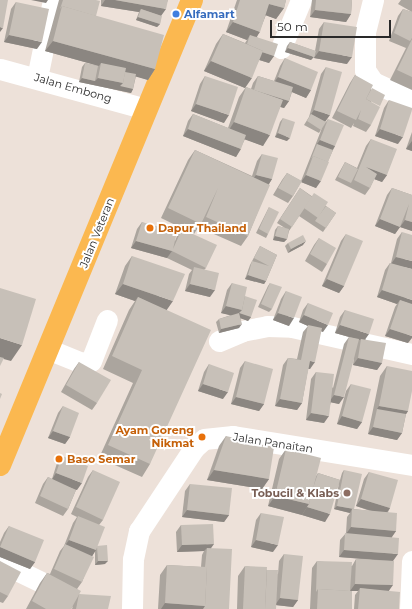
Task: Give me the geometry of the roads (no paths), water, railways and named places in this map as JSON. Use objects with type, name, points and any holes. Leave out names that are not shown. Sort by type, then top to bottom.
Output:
[{"type":"main road","name":"Jalan Veteran","points":[[0,465],[50,350],[146,109],[192,0]]},
{"type":"street","points":[[37,78],[53,0]]},
{"type":"street","points":[[281,48],[301,0]]},
{"type":"street","points":[[373,0],[365,32],[365,70],[373,82],[412,100]]},
{"type":"street","name":"Jalan Embong","points":[[0,69],[146,109]]},
{"type":"street","points":[[50,350],[82,363],[91,361],[108,320]]},
{"type":"street","points":[[219,341],[267,326],[292,326],[412,354]]},
{"type":"street","name":"Jalan Panaitan","points":[[132,609],[133,559],[139,531],[194,448],[204,439],[233,436],[412,465]]},
{"type":"street","points":[[410,609],[412,561]]},
{"type":"street","points":[[0,562],[70,596]]},
{"type":"place","name":"Alfamart","points":[[176,14]]},
{"type":"place","name":"Dapur Thailand","points":[[150,228]]},
{"type":"place","name":"Ayam Goreng Nikmat","points":[[202,437]]},
{"type":"place","name":"Baso Semar","points":[[59,459]]},
{"type":"place","name":"Tobucil & Klabs","points":[[347,493]]}]
